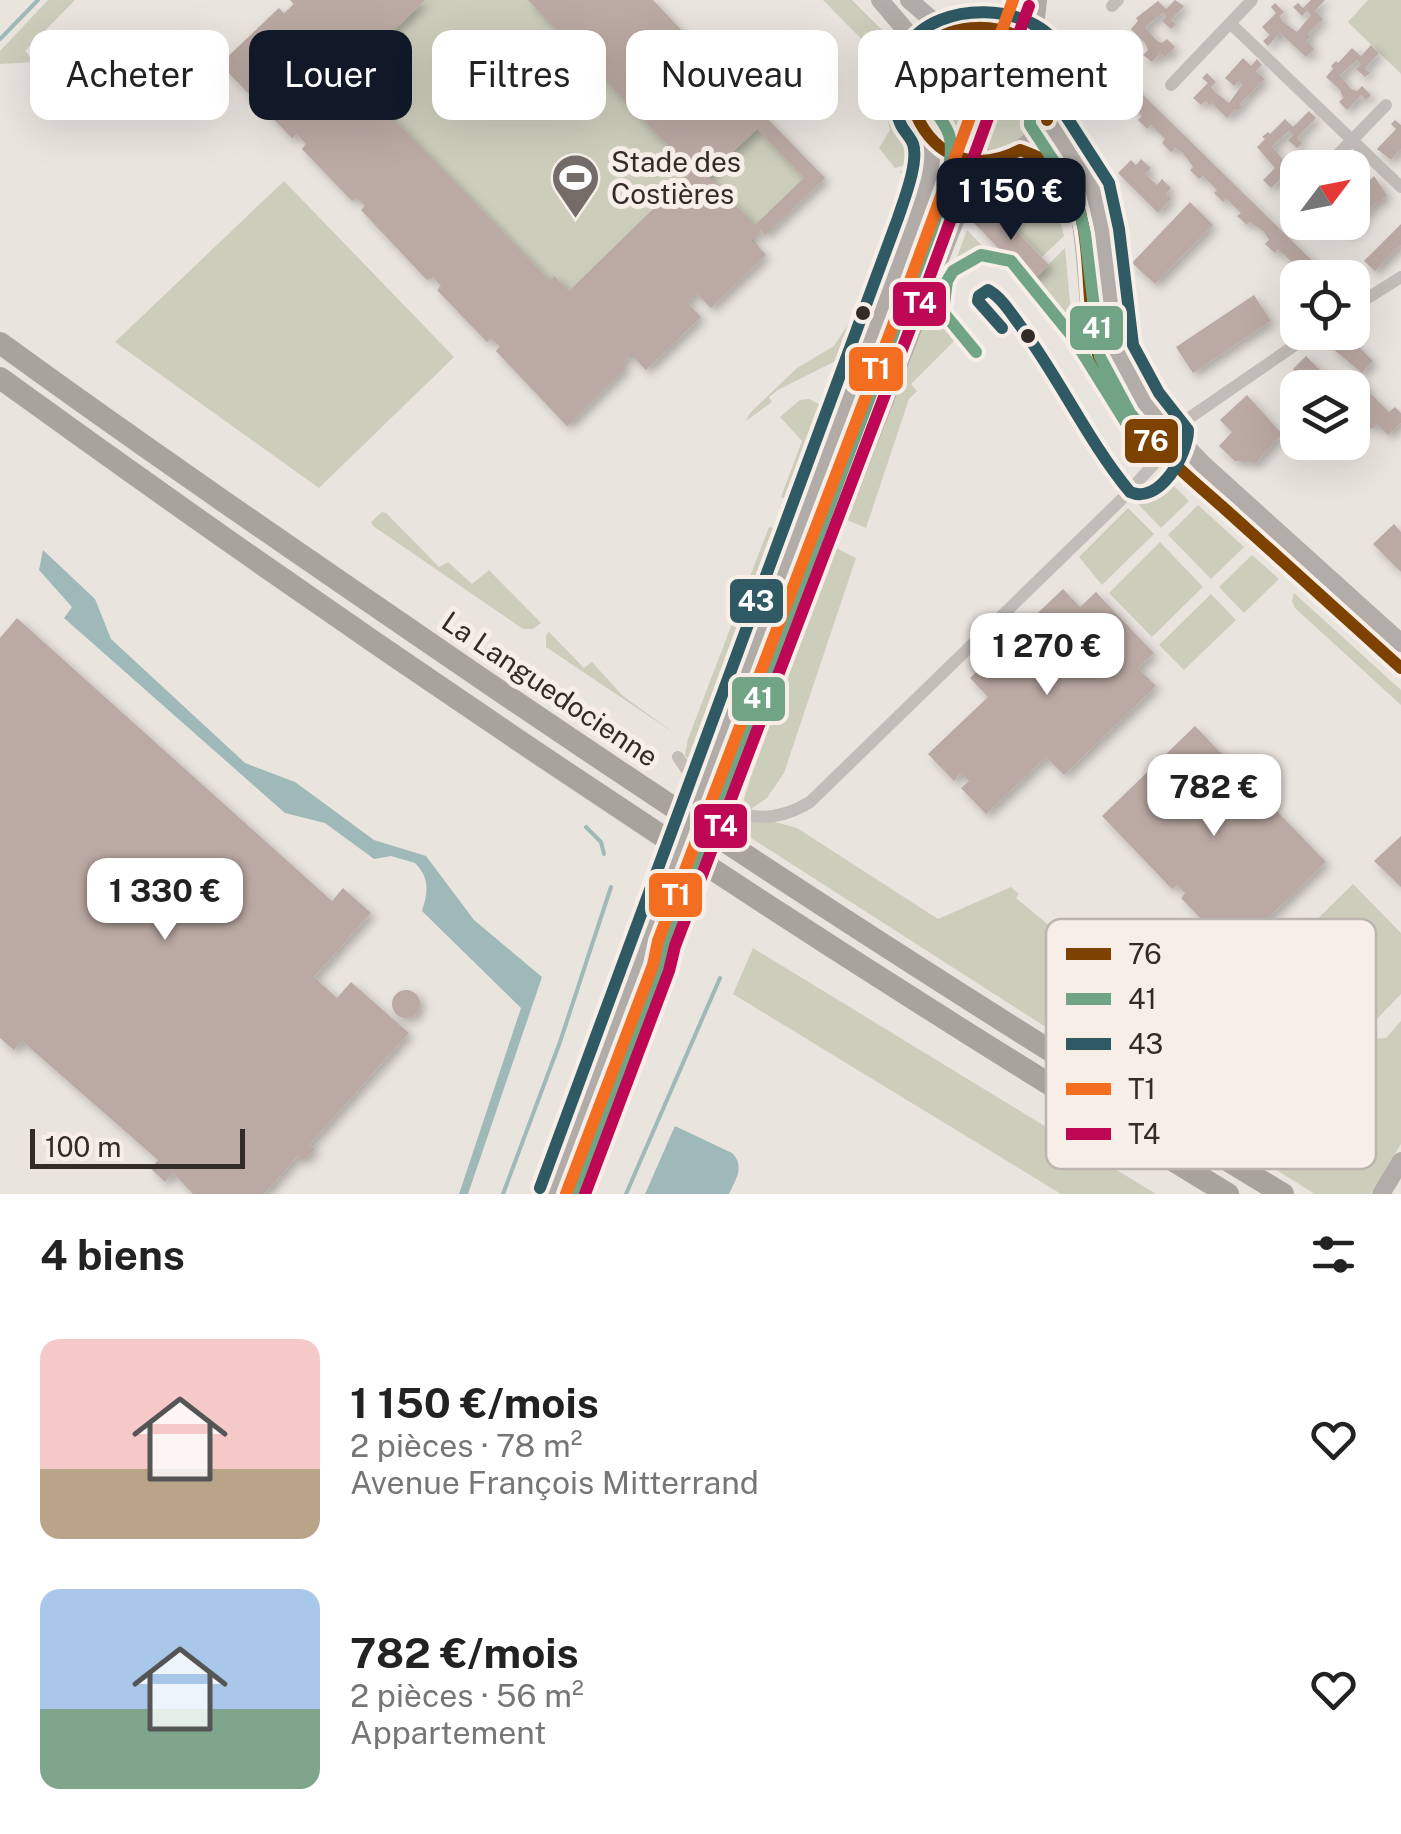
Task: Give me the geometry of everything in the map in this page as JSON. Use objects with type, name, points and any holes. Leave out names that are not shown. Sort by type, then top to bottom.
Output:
[{"type":"highway","name":"La Languedocienne","points":[[0,342],[202,489],[815,903],[1046,1050]]},
{"type":"highway","name":"La Languedocienne","points":[[0,378],[536,752],[1046,1083]]},
{"type":"highway","name":"La Languedocienne","points":[[1187,1169],[1228,1194]]},
{"type":"highway","name":"La Languedocienne","points":[[1242,1169],[1283,1194]]},
{"type":"main road","points":[[1035,30],[1037,0]]},
{"type":"main road","points":[[942,30],[985,8],[1022,30]]},
{"type":"main road","points":[[918,120],[932,139],[964,159],[992,160],[1020,150],[1034,140],[1048,120]]},
{"type":"main road","points":[[556,1194],[915,224],[929,178],[932,139]]},
{"type":"main road","points":[[582,1194],[738,773],[962,200],[992,160]]},
{"type":"street","points":[[880,0],[905,30]]},
{"type":"street","points":[[909,0],[931,19],[952,23]]},
{"type":"street","points":[[1170,84],[1252,0]]},
{"type":"street","points":[[1230,24],[1401,187]]},
{"type":"street","points":[[1342,150],[1386,105]]},
{"type":"street","points":[[1048,120],[1092,188],[1102,232],[1116,350],[1144,403],[1171,434],[1395,641],[1401,668]]},
{"type":"street","points":[[1020,150],[1052,165],[1070,188],[1081,235],[1088,314],[1099,361],[1129,416],[1164,453],[1395,641]]},
{"type":"street","points":[[1370,296],[1401,276]]},
{"type":"street","points":[[678,757],[696,782],[740,815],[776,815],[810,802],[1080,542],[1164,453],[1171,434],[1287,350]]},
{"type":"street","points":[[1381,1194],[1401,1161]]},
{"type":"green space","points":[[48,0],[75,0],[46,30],[30,30],[30,46],[25,51],[30,62],[0,64],[0,51]]},
{"type":"green space","name":"Stade des Costières","points":[[290,0],[653,0],[681,30],[626,30],[626,120],[769,120],[825,178],[765,235],[761,230],[752,239],[766,255],[696,293],[646,370],[631,355],[622,363],[626,368],[567,426],[496,351],[500,346],[491,338],[487,342],[437,290],[441,285],[433,277],[427,280],[361,210],[365,206],[357,197],[352,201],[302,149],[306,144],[297,134],[292,138],[274,120],[412,120],[412,30],[256,30],[279,8],[284,13],[293,4]]},
{"type":"green space","points":[[823,0],[852,0],[882,30],[858,30],[858,36]]},
{"type":"green space","points":[[1368,0],[1401,0],[1401,74],[1348,22]]},
{"type":"green space","points":[[986,25],[994,27],[993,30],[962,30]]},
{"type":"green space","name":"Stade des Costières","points":[[249,36],[249,94],[229,73],[229,55]]},
{"type":"green space","points":[[888,120],[898,120],[915,153],[918,171],[905,165],[895,168],[879,148],[890,130]]},
{"type":"green space","points":[[930,120],[960,120],[951,143]]},
{"type":"green space","points":[[981,120],[1035,120],[1016,141],[995,149],[970,150]]},
{"type":"green space","points":[[908,170],[918,177],[912,203],[859,349],[778,390],[769,397],[772,402],[746,421],[750,413],[797,368],[834,346],[865,298],[910,193],[900,171]]},
{"type":"green space","points":[[1010,176],[1044,185],[1054,201],[1064,236],[1042,257],[992,205],[982,213],[977,207],[995,183]]},
{"type":"green space","points":[[284,181],[454,357],[319,488],[115,342]]},
{"type":"green space","points":[[967,230],[1005,270],[977,267],[955,282],[952,308],[966,330],[940,303]]},
{"type":"green space","points":[[1065,248],[1072,324],[1031,282]]},
{"type":"green space","points":[[929,307],[958,337],[911,384],[917,391],[909,399],[866,528],[845,519]]},
{"type":"green space","points":[[809,399],[824,407],[834,421],[805,506],[781,497],[802,441],[780,417],[800,400]]},
{"type":"green space","points":[[1163,475],[1189,501],[1161,528],[1136,502]]},
{"type":"green space","points":[[1198,505],[1244,547],[1211,579],[1168,535]]},
{"type":"green space","points":[[1128,508],[1154,534],[1102,585],[1079,557]]},
{"type":"green space","points":[[382,512],[439,567],[448,562],[472,584],[489,570],[541,623],[533,629],[523,629],[373,526],[371,522]]},
{"type":"green space","points":[[769,527],[795,533],[702,775],[685,755],[688,739]]},
{"type":"green space","points":[[1160,542],[1203,587],[1152,637],[1109,593]]},
{"type":"green space","points":[[834,547],[856,558],[784,773],[767,798],[751,809],[742,806],[750,780]]},
{"type":"green space","points":[[1252,555],[1279,579],[1244,613],[1219,587]]},
{"type":"green space","points":[[1294,593],[1401,690],[1401,705],[1295,608]]},
{"type":"green space","points":[[1211,594],[1236,620],[1184,670],[1159,645]]},
{"type":"green space","points":[[549,632],[584,668],[592,662],[623,696],[677,735],[546,647]]},
{"type":"green space","points":[[737,820],[771,821],[797,828],[938,919],[1011,887],[1019,894],[1016,898],[1046,923],[1046,1027],[1038,1022],[734,827]]},
{"type":"green space","points":[[1353,884],[1401,933],[1401,994],[1376,1020],[1376,919],[1317,919]]},
{"type":"green space","points":[[753,948],[1046,1127],[1046,1169],[1115,1169],[1156,1194],[1061,1194],[733,994]]},
{"type":"green space","points":[[1401,1021],[1401,1144],[1370,1194],[1315,1194],[1275,1169],[1376,1169],[1376,1039],[1386,1038]]},
{"type":"water","points":[[43,550],[95,599],[111,639],[245,763],[295,782],[374,840],[426,856],[474,920],[542,977],[468,1194],[459,1194],[521,1008],[422,911],[426,886],[415,863],[391,856],[374,859],[325,823],[285,813],[64,618],[72,607],[39,570]]},
{"type":"water","points":[[675,1126],[736,1158],[738,1173],[729,1194],[645,1194]]},
{"type":"building","points":[[290,0],[425,0],[394,30],[256,30],[279,8],[284,14],[294,4]]},
{"type":"building","points":[[528,0],[653,0],[681,30],[626,30],[626,102],[606,81],[606,30],[557,30]]},
{"type":"building","points":[[1175,0],[1184,6],[1171,20],[1176,24],[1171,29],[1162,21],[1166,16],[1163,13],[1145,27],[1157,41],[1167,39],[1175,47],[1165,57],[1160,53],[1152,62],[1143,55],[1148,50],[1143,30],[1131,29],[1138,21],[1136,18],[1158,1],[1166,9]]},
{"type":"building","points":[[1311,0],[1325,0],[1315,11],[1323,19],[1308,34],[1311,37],[1306,41],[1314,49],[1306,57],[1280,33],[1268,46],[1263,41],[1270,35],[1262,27],[1276,13],[1271,7],[1275,3],[1284,12],[1280,16],[1282,21],[1297,32],[1311,15],[1307,11],[1302,16],[1293,7],[1298,3],[1303,8]]},
{"type":"building","points":[[249,36],[249,94],[229,73],[229,55]]},
{"type":"building","points":[[1371,45],[1379,53],[1365,68],[1370,73],[1365,77],[1356,69],[1361,64],[1357,60],[1340,75],[1351,89],[1357,91],[1362,86],[1371,95],[1366,100],[1361,95],[1347,110],[1339,102],[1343,98],[1340,90],[1326,77],[1333,69],[1331,66],[1352,48],[1361,56]]},
{"type":"building","points":[[1243,58],[1251,66],[1257,59],[1262,65],[1256,71],[1265,79],[1238,111],[1235,109],[1227,118],[1212,103],[1210,106],[1206,101],[1201,105],[1193,98],[1208,83],[1202,78],[1207,73],[1216,82],[1211,87],[1229,103],[1242,85],[1239,81],[1234,86],[1225,78]]},
{"type":"building","points":[[1143,95],[1280,229],[1280,240],[1291,240],[1312,260],[1290,260],[1278,249],[1275,253],[1265,244],[1269,240],[1264,232],[1250,222],[1247,225],[1237,216],[1241,213],[1226,199],[1223,202],[1203,176],[1199,179],[1190,170],[1193,167],[1183,153],[1175,148],[1171,152],[1151,125],[1147,129],[1138,120],[1143,120]]},
{"type":"building","points":[[1309,111],[1316,118],[1297,138],[1302,143],[1297,148],[1288,140],[1293,135],[1289,131],[1272,146],[1280,156],[1280,180],[1271,188],[1263,180],[1275,168],[1257,147],[1265,139],[1262,137],[1285,119],[1293,127]]},
{"type":"building","points":[[274,120],[395,120],[550,281],[554,276],[569,291],[687,176],[674,161],[679,157],[643,120],[769,120],[825,178],[765,235],[761,230],[751,240],[766,255],[711,308],[696,293],[687,302],[701,317],[646,370],[631,354],[622,364],[626,368],[567,426],[496,351],[500,347],[491,338],[487,342],[437,290],[441,286],[432,276],[427,280],[361,210],[365,206],[356,197],[352,201],[302,149],[306,144],[297,134],[292,138]],"holes":[[[757,129],[804,178],[755,225],[707,176]]]},
{"type":"building","points":[[1395,120],[1401,125],[1401,149],[1391,160],[1377,149],[1396,129],[1391,124]]},
{"type":"building","points":[[1141,159],[1151,168],[1145,174],[1157,185],[1162,179],[1171,188],[1166,194],[1171,199],[1158,213],[1118,173],[1131,160],[1136,165]]},
{"type":"building","points":[[1374,176],[1387,195],[1370,210],[1370,180]]},
{"type":"building","points":[[1190,202],[1213,225],[1155,284],[1132,263]]},
{"type":"building","points":[[991,204],[1049,265],[1031,282],[973,222]]},
{"type":"building","points":[[1401,224],[1401,245],[1375,271],[1370,260],[1365,260]]},
{"type":"building","points":[[1254,295],[1271,321],[1193,373],[1176,347]]},
{"type":"building","points":[[1334,350],[1362,350],[1373,361],[1365,370],[1358,370]]},
{"type":"building","points":[[1306,356],[1320,370],[1294,370]]},
{"type":"building","points":[[1370,393],[1389,412],[1395,407],[1401,413],[1401,423],[1388,435],[1377,424],[1372,429]]},
{"type":"building","points":[[1247,395],[1280,436],[1256,463],[1235,461],[1219,446],[1232,432],[1220,420]]},
{"type":"building","points":[[1394,524],[1401,532],[1401,572],[1373,544]]},
{"type":"building","points":[[1063,589],[1080,607],[1096,592],[1154,653],[1138,668],[1156,686],[1064,775],[1046,757],[986,814],[961,788],[969,781],[961,773],[954,781],[928,754],[988,697],[970,678]]},
{"type":"building","points":[[17,618],[332,901],[343,888],[371,913],[314,977],[337,998],[351,982],[409,1033],[310,1144],[315,1149],[303,1161],[298,1156],[264,1194],[193,1194],[173,1173],[165,1182],[151,1169],[158,1160],[22,1041],[14,1050],[0,1038],[0,638]]},
{"type":"building","points":[[1195,726],[1265,799],[1261,804],[1269,812],[1274,808],[1326,862],[1267,919],[1201,919],[1181,898],[1185,893],[1177,885],[1172,889],[1102,816]]},
{"type":"building","points":[[1401,836],[1401,887],[1374,861]]},
{"type":"building","points":[[406,990],[416,994],[420,1004],[416,1014],[406,1018],[396,1014],[392,1004],[396,994]]},
{"type":"waterway","points":[[0,39],[38,0]]},
{"type":"waterway","points":[[586,827],[601,842],[604,854]]},
{"type":"waterway","points":[[503,1194],[560,1042],[611,887]]},
{"type":"waterway","points":[[626,1194],[720,978]]},
{"type":"transit line","name":"T1","points":[[566,1194],[1013,0]]},
{"type":"transit line","name":"T4","points":[[585,1194],[1029,6]]},
{"type":"transit line","name":"43","points":[[540,1188],[907,191],[914,152],[894,104],[899,65],[908,45],[922,30],[962,14],[985,12],[1030,22],[1048,34],[1065,58],[1070,82],[1066,116],[1109,183],[1119,229],[1133,345],[1159,393],[1188,430],[1183,452],[1161,485],[1141,494],[1130,492],[1033,344],[1005,305],[988,290],[978,301],[1002,328]]},
{"type":"transit line","name":"76","points":[[964,30],[992,30]]},
{"type":"transit line","name":"41","points":[[575,1194],[932,229],[951,154],[948,132],[931,103],[929,83],[945,59],[958,51],[989,46],[1018,56],[1033,73],[1030,125],[1076,195],[1085,234],[1100,357],[1130,413],[1151,438],[1143,450],[1072,336],[1011,261],[981,255],[953,271],[947,281],[943,312],[976,352]]},
{"type":"transit line","name":"76","points":[[919,120],[940,147],[969,160],[1000,158],[1020,150]]},
{"type":"transit line","name":"76","points":[[1020,150],[1056,168],[1076,199],[1086,247],[1097,349],[1104,372],[1129,415],[1180,469],[1401,668]]},
{"type":"place","name":"Stade des Costières","points":[[576,220]]}]
